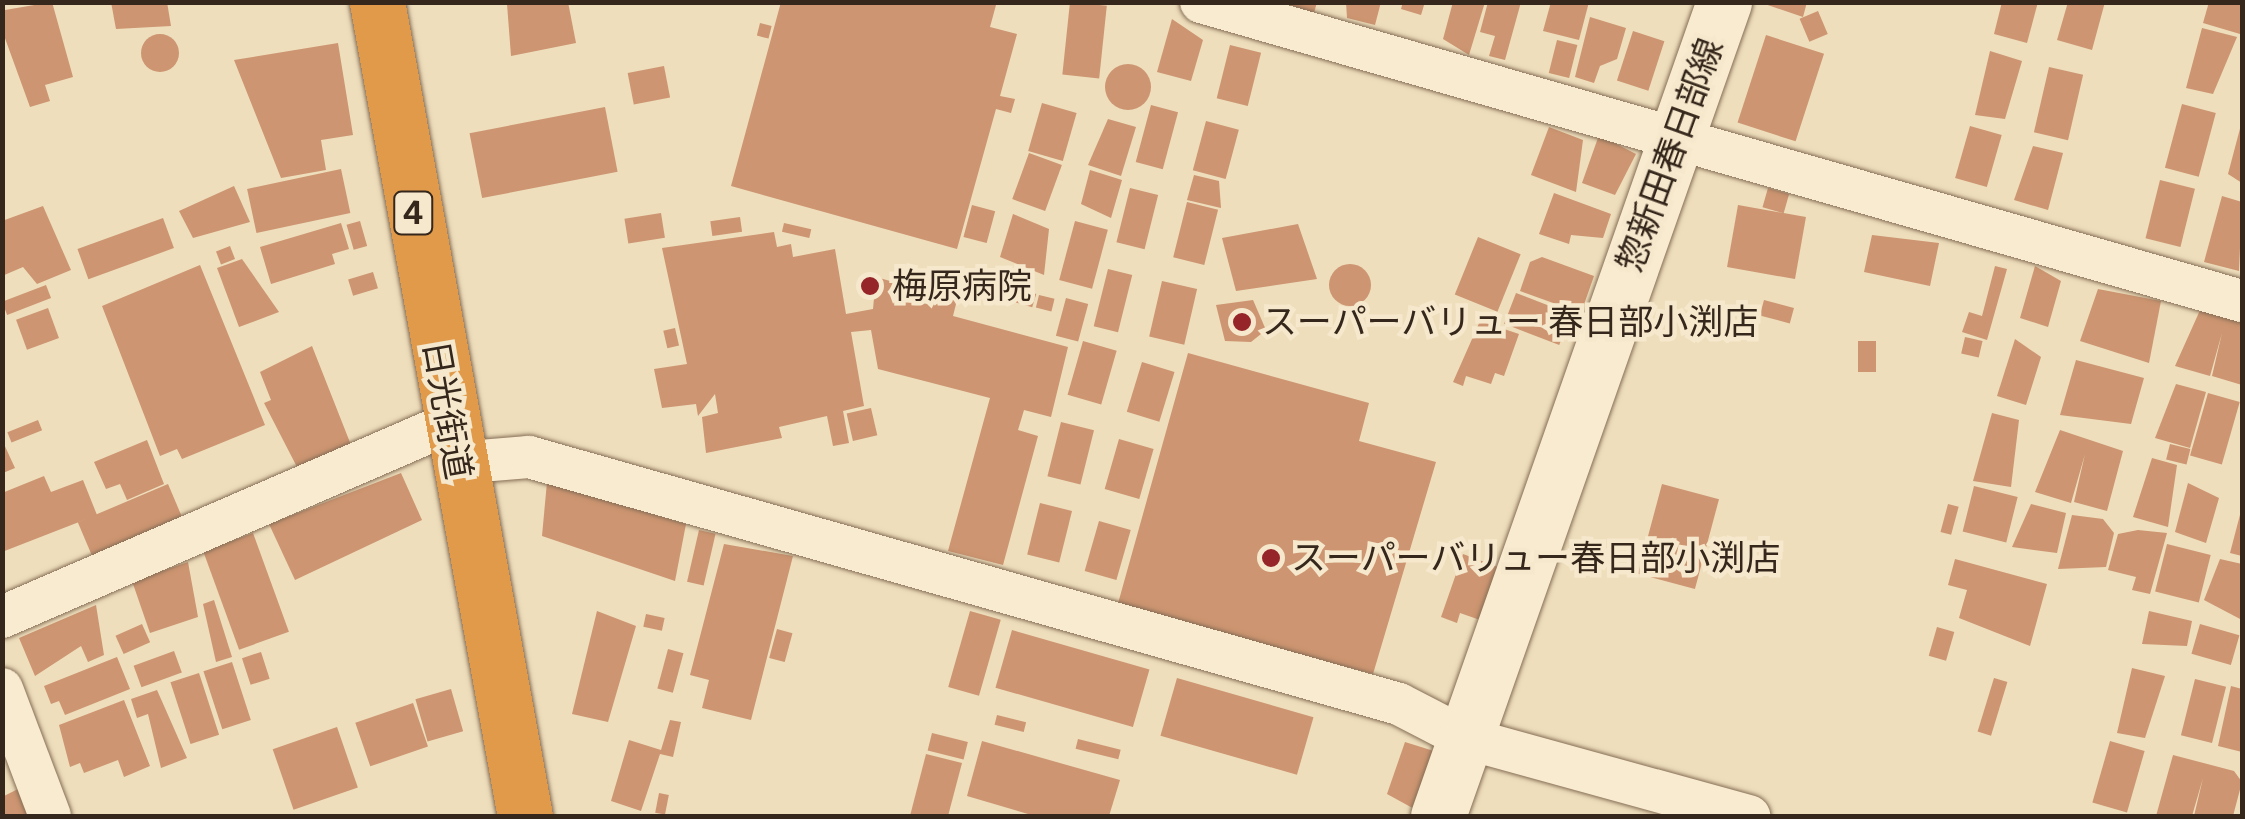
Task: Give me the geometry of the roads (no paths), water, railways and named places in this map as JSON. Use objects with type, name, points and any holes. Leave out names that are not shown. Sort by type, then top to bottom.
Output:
[{"type":"highway","name":"日光街道","points":[[377,2],[452,443],[526,816]]},
{"type":"main road","name":"惣新田春日部線","points":[[1438,816],[1724,2]]},
{"type":"street","points":[[1201,2],[1674,142],[2242,301]]},
{"type":"street","points":[[2,617],[452,443],[529,457],[1399,704],[1465,738],[1748,816]]},
{"type":"street","points":[[2,689],[50,816]]},
{"type":"place","name":"梅原病院","points":[[870,286]]},
{"type":"place","name":"スーパーバリュー 春日部小渕店","points":[[1242,322]]},
{"type":"place","name":"スーパーバリュー春日部小渕店","points":[[1271,558]]}]
